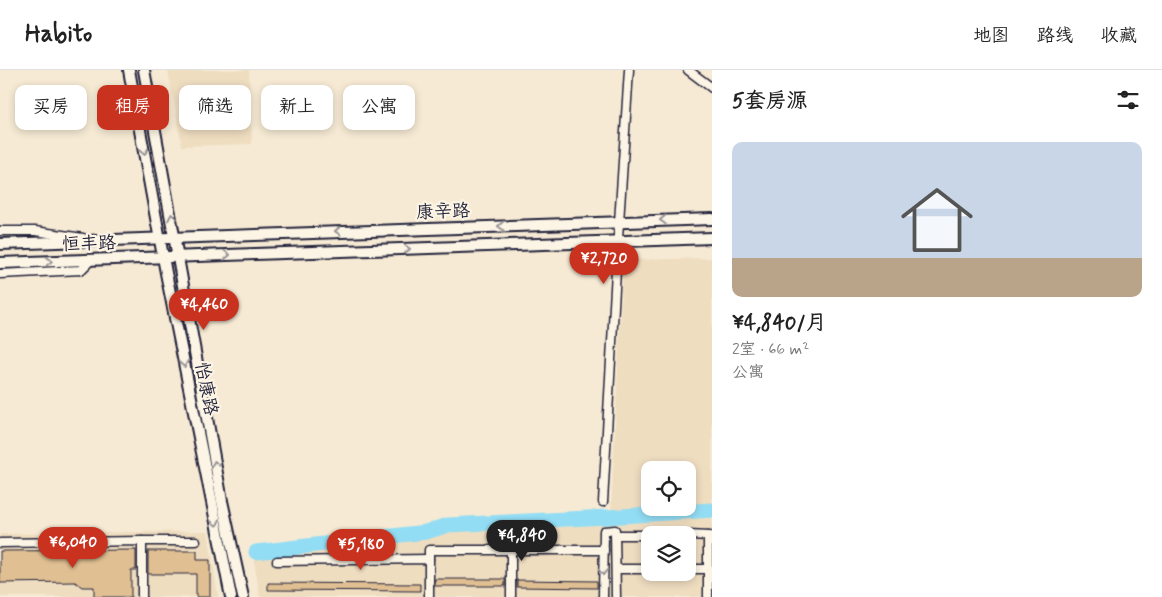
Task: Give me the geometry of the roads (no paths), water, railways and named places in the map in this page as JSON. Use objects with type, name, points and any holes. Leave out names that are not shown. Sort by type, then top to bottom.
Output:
[{"type":"main road","name":"怡康路","points":[[129,70],[163,258],[231,597]]},
{"type":"main road","name":"怡康路","points":[[144,70],[222,501],[243,597]]},
{"type":"main road","name":"康辛路","points":[[175,237],[712,219]]},
{"type":"main road","name":"恒丰路","points":[[0,244],[175,237]]},
{"type":"main road","name":"康辛路","points":[[178,257],[712,238]]},
{"type":"main road","name":"恒丰路","points":[[0,263],[178,257]]},
{"type":"street","points":[[603,502],[629,70]]},
{"type":"street","points":[[688,70],[712,88]]},
{"type":"street","points":[[0,231],[36,231],[97,240]]},
{"type":"street","points":[[0,274],[81,270],[91,260]]},
{"type":"street","points":[[603,597],[604,532],[615,530],[616,597]]},
{"type":"street","points":[[615,535],[641,535]]},
{"type":"street","points":[[696,536],[710,536],[708,597]]},
{"type":"street","points":[[142,541],[142,597]]},
{"type":"street","points":[[0,543],[196,541]]},
{"type":"street","points":[[429,597],[429,550],[604,550]]},
{"type":"street","points":[[511,550],[511,597]]},
{"type":"street","points":[[277,561],[429,559]]},
{"type":"street","points":[[616,569],[641,569]]},
{"type":"street","points":[[696,569],[710,569]]},
{"type":"waterway","points":[[256,552],[426,532],[448,525],[712,510]]}]
